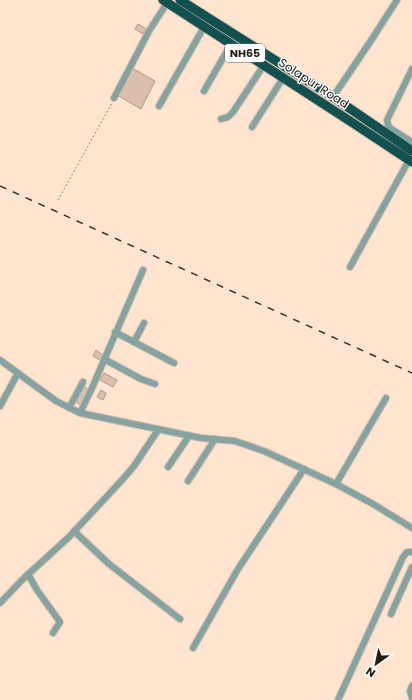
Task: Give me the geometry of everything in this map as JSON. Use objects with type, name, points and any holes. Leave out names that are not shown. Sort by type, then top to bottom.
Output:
[{"type":"highway","name":"Solapur Road","points":[[180,0],[334,98],[412,151]]},
{"type":"highway","name":"Solapur Road","points":[[165,1],[328,106],[410,161]]},
{"type":"street","points":[[334,98],[397,0]]},
{"type":"street","points":[[114,98],[165,1]]},
{"type":"street","points":[[159,106],[204,27]]},
{"type":"street","points":[[204,91],[231,44]]},
{"type":"street","points":[[221,119],[228,117],[234,112],[264,65]]},
{"type":"street","points":[[412,69],[387,120],[390,128],[412,142]]},
{"type":"street","points":[[252,127],[284,78]]},
{"type":"street","points":[[350,267],[410,161]]},
{"type":"street","points":[[80,413],[143,270]]},
{"type":"street","points":[[134,342],[144,323]]},
{"type":"street","points":[[115,332],[174,363]]},
{"type":"street","points":[[104,359],[141,379],[155,384]]},
{"type":"street","points":[[0,360],[56,401],[80,413],[189,436],[235,441],[264,451],[336,484],[373,504],[412,528]]},
{"type":"street","points":[[0,406],[18,372]]},
{"type":"street","points":[[68,408],[82,382]]},
{"type":"street","points":[[336,484],[386,398]]},
{"type":"street","points":[[0,603],[28,574],[74,531],[134,466],[158,430]]},
{"type":"street","points":[[168,467],[189,436]]},
{"type":"street","points":[[188,481],[215,439]]},
{"type":"street","points":[[193,648],[238,569],[304,469]]},
{"type":"street","points":[[74,531],[109,564],[180,619]]},
{"type":"street","points":[[338,700],[403,557],[407,552],[412,552]]},
{"type":"street","points":[[391,614],[412,567]]},
{"type":"street","points":[[28,574],[37,590],[60,622],[53,633]]},
{"type":"street","points":[[412,686],[410,691],[412,698]]},
{"type":"path","points":[[58,200],[114,98]]},
{"type":"building","points":[[138,24],[146,29],[143,34],[135,29]]},
{"type":"building","points":[[132,68],[155,81],[141,109],[117,95]]},
{"type":"building","points":[[96,350],[103,355],[100,360],[93,356]]},
{"type":"building","points":[[104,373],[117,380],[113,387],[100,380]]},
{"type":"building","points":[[84,387],[90,390],[81,405],[76,402]]},
{"type":"building","points":[[101,390],[106,393],[103,400],[97,397]]},
{"type":"railway","points":[[0,186],[412,373]]}]
